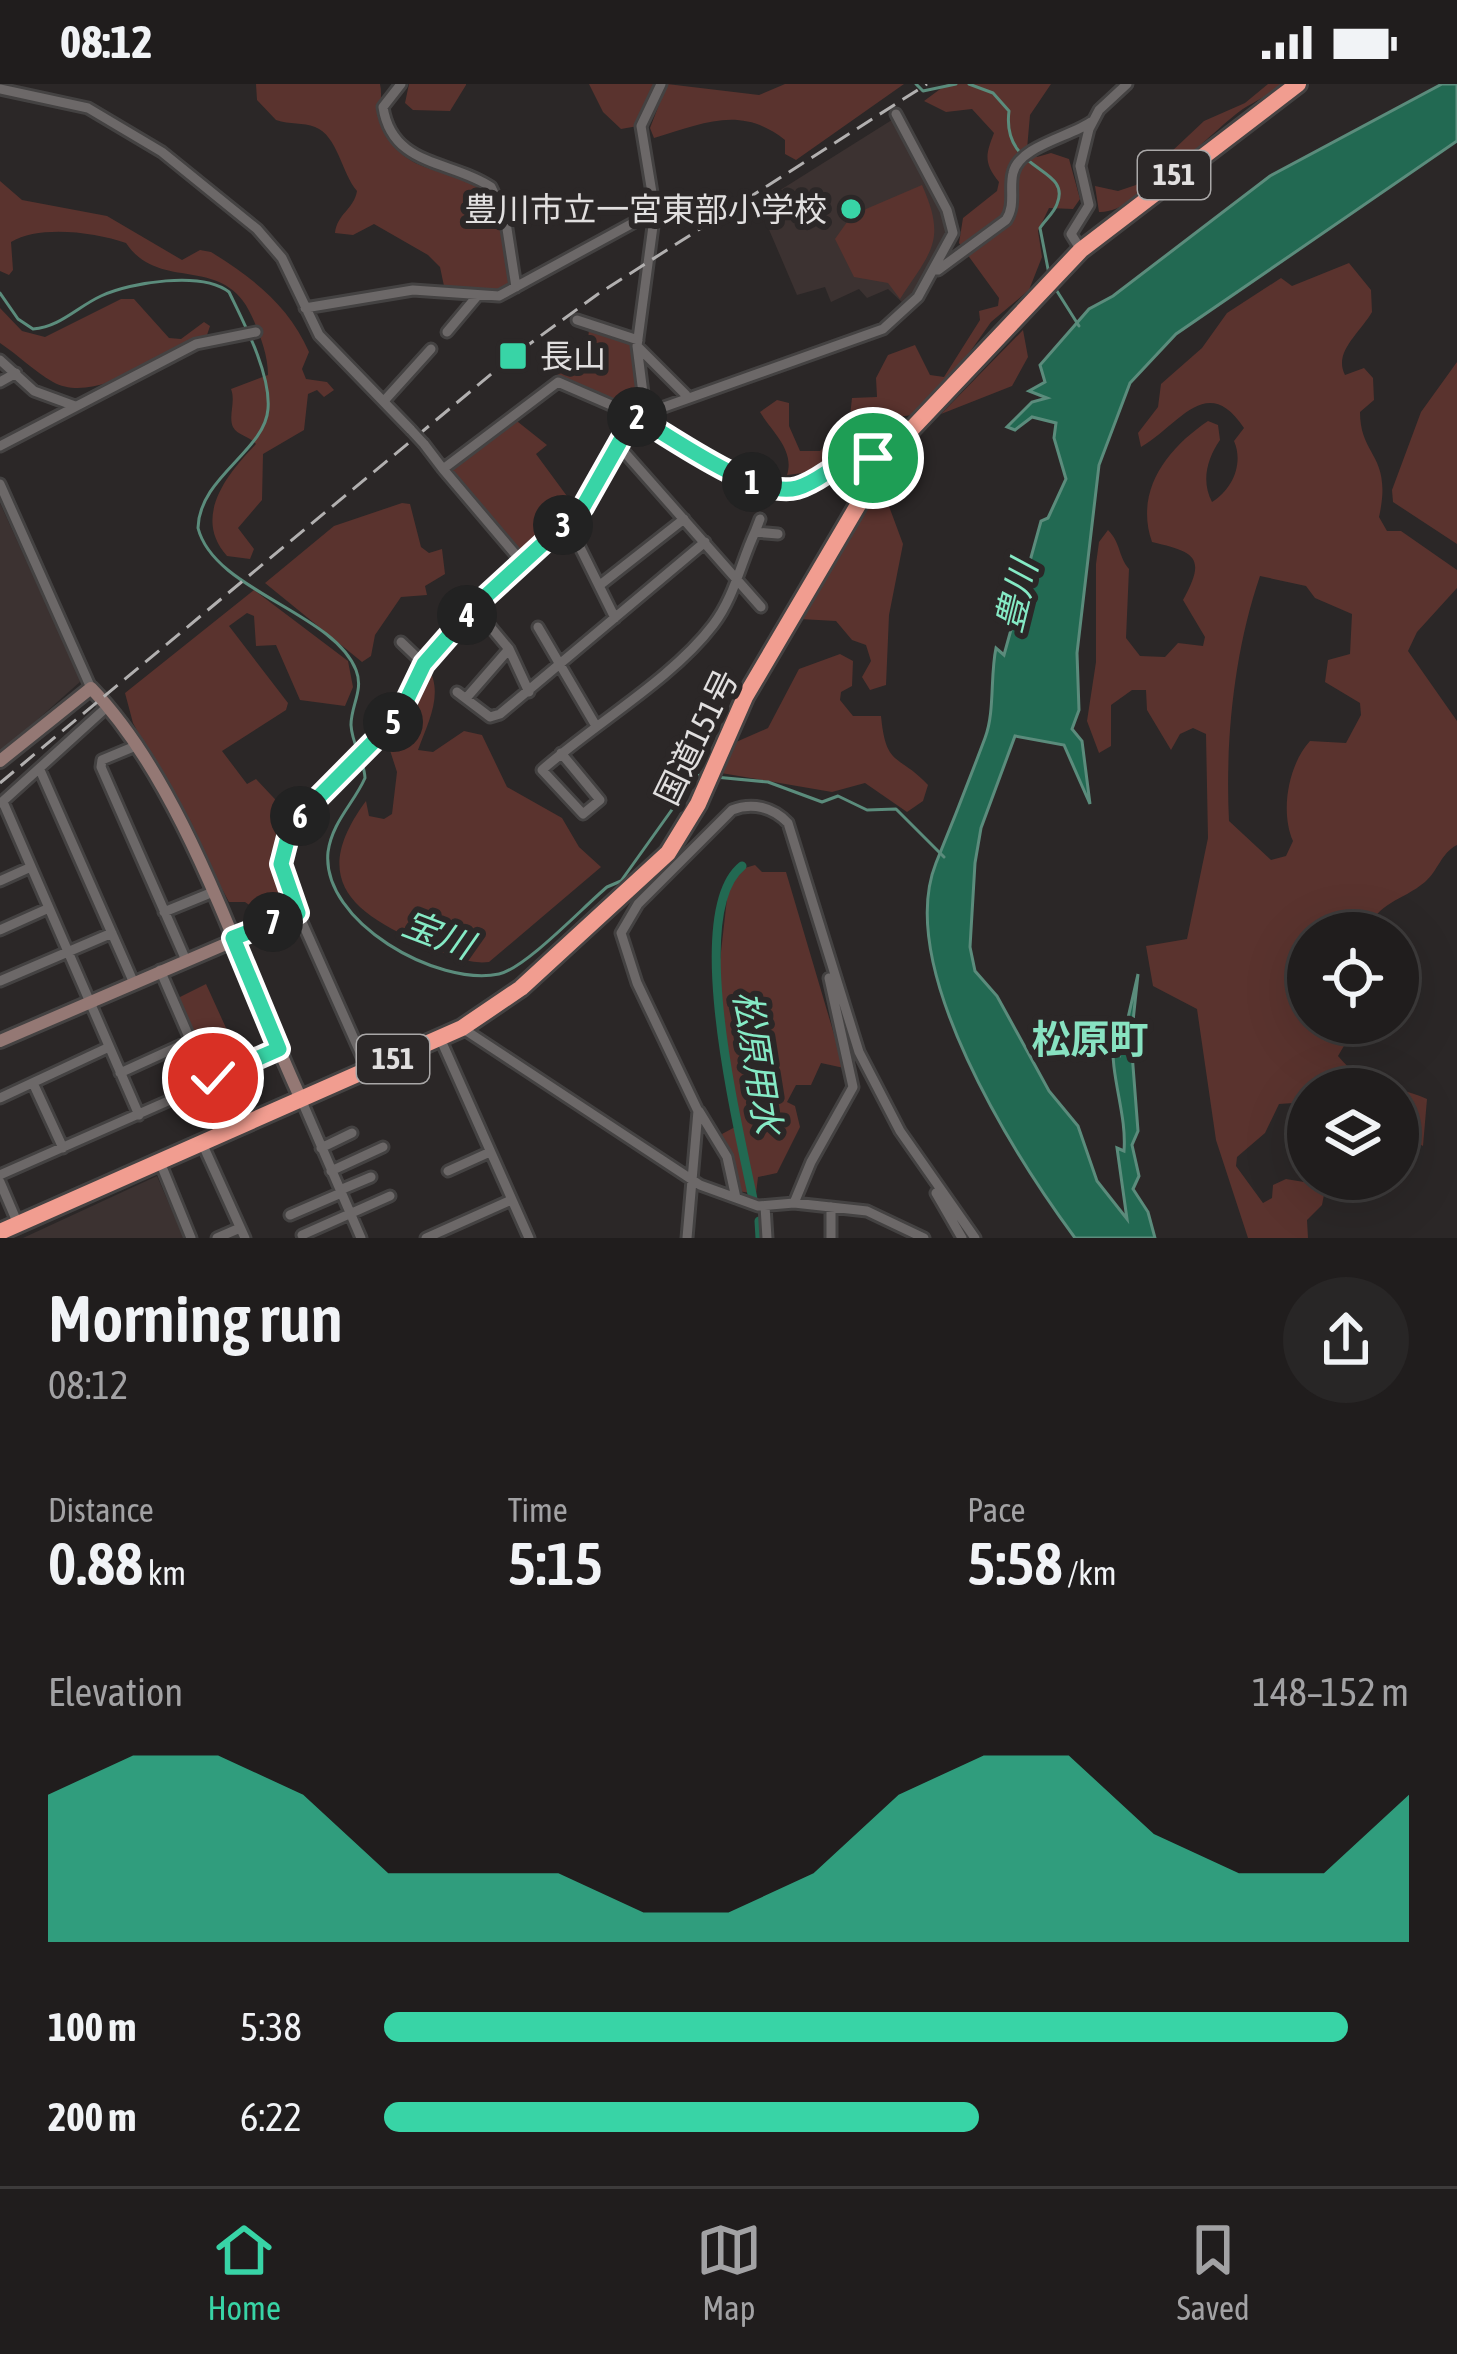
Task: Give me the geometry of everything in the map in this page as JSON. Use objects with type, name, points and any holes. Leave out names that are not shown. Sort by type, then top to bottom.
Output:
[{"type":"highway","name":"国道151号","points":[[0,1232],[462,1028],[521,988],[631,892],[668,854],[698,803],[746,697],[881,463],[1081,250],[1298,84]]},
{"type":"street","points":[[401,84],[383,107],[393,133],[426,163],[490,187],[505,216],[515,287]]},
{"type":"street","points":[[641,413],[638,343],[655,211],[641,126],[661,84]]},
{"type":"street","points":[[933,272],[1006,220],[1021,158],[1072,136],[1127,84]]},
{"type":"street","points":[[0,89],[88,108],[162,152],[269,241],[332,351],[411,430],[521,561]]},
{"type":"street","points":[[368,1070],[282,872],[284,837],[399,716],[424,664],[474,607],[595,491],[641,413],[861,340],[903,315],[952,239],[951,219],[896,114]]},
{"type":"street","points":[[1081,250],[1071,235],[1089,205],[1080,166],[1091,122]]},
{"type":"street","points":[[305,308],[413,290],[499,296],[655,211]]},
{"type":"street","points":[[447,332],[478,295]]},
{"type":"street","points":[[577,320],[638,343],[686,395]]},
{"type":"street","points":[[0,446],[196,344],[256,332]]},
{"type":"street","points":[[384,401],[431,349]]},
{"type":"street","points":[[0,360],[45,397],[75,406]]},
{"type":"street","points":[[0,382],[16,374]]},
{"type":"street","points":[[443,469],[552,382],[641,413],[744,478],[775,490],[801,487],[853,457],[881,463]]},
{"type":"street","points":[[619,445],[760,607]]},
{"type":"street","points":[[0,484],[91,688],[138,746],[213,892],[361,1238]]},
{"type":"street","points":[[600,585],[684,519]]},
{"type":"street","points":[[561,753],[600,800],[583,814],[542,770],[561,753],[710,630],[738,578],[760,519]]},
{"type":"street","points":[[567,521],[615,618]]},
{"type":"street","points":[[755,532],[778,534]]},
{"type":"street","points":[[509,649],[462,694],[490,717],[561,668],[705,542]]},
{"type":"street","points":[[474,607],[509,649],[529,692]]},
{"type":"street","points":[[538,627],[596,726]]},
{"type":"street","points":[[401,642],[424,664]]},
{"type":"street","points":[[0,760],[91,688]]},
{"type":"street","points":[[108,706],[1,803],[139,1115]]},
{"type":"street","points":[[138,746],[102,760],[101,767],[185,958]]},
{"type":"street","points":[[40,770],[134,981]]},
{"type":"street","points":[[698,803],[724,818]]},
{"type":"street","points":[[736,1198],[727,1157],[698,1111],[637,983],[621,933],[638,904],[724,818],[738,808],[753,806],[770,810],[788,823],[866,1066],[962,1238]]},
{"type":"street","points":[[0,881],[31,867]]},
{"type":"street","points":[[164,912],[213,892]]},
{"type":"street","points":[[0,930],[49,908]]},
{"type":"street","points":[[0,1041],[298,913]]},
{"type":"street","points":[[0,981],[112,933]]},
{"type":"street","points":[[794,1204],[811,1162],[854,1088],[838,1034],[831,967]]},
{"type":"street","points":[[18,1224],[0,1178],[209,1083],[160,970]]},
{"type":"street","points":[[462,1028],[695,1182],[765,1206],[794,1204],[882,1214],[924,1238]]},
{"type":"street","points":[[440,1038],[529,1238]]},
{"type":"street","points":[[120,1073],[188,1042]]},
{"type":"street","points":[[0,1097],[107,1048]]},
{"type":"street","points":[[213,1078],[279,1049]]},
{"type":"street","points":[[33,1083],[63,1148]]},
{"type":"street","points":[[687,1238],[698,1111]]},
{"type":"street","points":[[321,1148],[352,1133]]},
{"type":"street","points":[[202,1143],[243,1233],[217,1238]]},
{"type":"street","points":[[331,1171],[383,1147]]},
{"type":"street","points":[[448,1171],[490,1152]]},
{"type":"street","points":[[160,1162],[191,1238]]},
{"type":"street","points":[[290,1215],[371,1177]]},
{"type":"street","points":[[934,1182],[975,1238]]},
{"type":"street","points":[[302,1235],[390,1196]]},
{"type":"street","points":[[426,1238],[512,1200]]},
{"type":"street","points":[[765,1206],[767,1238]]},
{"type":"street","points":[[831,1207],[831,1238]]},
{"type":"shaded area","points":[[256,84],[380,84],[382,122],[404,156],[471,181],[494,200],[512,284],[489,295],[444,286],[440,267],[428,255],[374,224],[353,235],[335,233],[357,191],[334,146],[315,127],[276,120],[257,100]]},
{"type":"shaded area","points":[[409,84],[466,85],[450,111],[413,110],[405,103]]},
{"type":"shaded area","points":[[589,84],[655,84],[638,126],[621,129],[603,112]]},
{"type":"shaded area","points":[[667,84],[759,95],[785,84],[904,84],[796,160],[785,154],[785,140],[769,129],[737,120],[706,123],[654,138],[650,128]]},
{"type":"shaded area","points":[[947,84],[1051,84],[1030,115],[1027,149],[1037,157],[1051,153],[1069,159],[1080,199],[1073,209],[1049,208],[1038,231],[1042,257],[1029,290],[991,322],[960,366],[913,415],[888,418],[867,434],[856,432],[819,471],[787,475],[785,449],[760,412],[777,400],[789,403],[789,426],[800,451],[820,451],[849,425],[852,398],[877,397],[876,378],[888,355],[915,345],[930,375],[944,377],[980,320],[979,311],[998,306],[999,298],[959,243],[963,218],[997,191],[999,182],[988,158],[994,133],[972,109],[946,112],[924,101]]},
{"type":"shaded area","points":[[1268,84],[1288,84],[1246,107],[1133,200],[1099,212],[1095,186],[1118,191],[1136,185],[1204,121],[1245,103]]},
{"type":"shaded area","points":[[1442,84],[1457,84],[1457,141],[1176,334],[1130,383],[1099,465],[1077,653],[1079,710],[1072,729],[1082,741],[1090,804],[1064,745],[1015,736],[981,828],[970,947],[975,971],[997,996],[1049,1091],[1078,1126],[1097,1181],[1127,1219],[1117,1148],[1124,1151],[1113,1036],[1120,1053],[1138,974],[1131,1040],[1138,1131],[1132,1145],[1139,1176],[1133,1189],[1148,1212],[1155,1238],[1075,1238],[1022,1160],[967,1059],[932,954],[927,906],[936,863],[988,728],[996,648],[1004,655],[1041,521],[1048,518],[1066,479],[1054,438],[1056,423],[1032,417],[1015,430],[1007,427],[1032,402],[1047,398],[1029,391],[1045,382],[1040,365],[1089,309],[1113,296],[1270,176]]},
{"type":"shaded area","name":"豊川市立一宮東部小学校","points":[[895,118],[945,214],[945,243],[906,306],[888,289],[867,298],[859,289],[831,302],[825,287],[797,295],[758,204]]},
{"type":"shaded area","points":[[0,181],[22,200],[107,216],[182,260],[200,250],[211,252],[255,283],[301,336],[309,352],[302,369],[306,379],[327,382],[334,390],[324,397],[317,390],[308,394],[304,430],[263,454],[262,500],[238,528],[254,549],[250,559],[227,556],[213,527],[213,512],[224,483],[256,444],[233,427],[231,389],[268,375],[262,341],[242,299],[210,279],[157,267],[126,243],[83,233],[36,233],[11,242],[13,270],[9,275],[0,271]]},
{"type":"shaded area","points":[[922,185],[933,220],[932,245],[900,299],[888,283],[854,277],[835,239],[852,215]]},
{"type":"shaded area","points":[[1349,263],[1371,290],[1372,312],[1345,350],[1342,367],[1345,375],[1364,368],[1373,378],[1374,400],[1360,412],[1361,427],[1382,480],[1379,517],[1387,531],[1401,531],[1457,570],[1457,588],[1417,632],[1408,651],[1457,721],[1457,845],[1425,882],[1380,912],[1287,912],[1287,1044],[1345,1044],[1338,1056],[1350,1068],[1287,1068],[1287,1103],[1279,1104],[1265,1133],[1237,1157],[1236,1166],[1263,1203],[1272,1198],[1273,1185],[1286,1179],[1287,1200],[1323,1200],[1322,1205],[1307,1220],[1308,1238],[1248,1238],[1216,1140],[1197,1009],[1153,986],[1146,946],[1187,939],[1208,838],[1206,734],[1193,728],[1180,734],[1171,750],[1147,710],[1146,690],[1132,690],[1111,705],[1111,746],[1099,753],[1087,721],[1096,662],[1096,564],[1099,542],[1108,530],[1129,569],[1126,638],[1140,656],[1165,657],[1178,643],[1203,646],[1205,637],[1183,600],[1195,565],[1187,553],[1152,542],[1148,523],[1151,488],[1168,457],[1208,421],[1218,425],[1220,440],[1206,478],[1212,502],[1234,476],[1238,459],[1234,441],[1244,428],[1231,412],[1205,403],[1141,447],[1138,433],[1158,407],[1161,384],[1202,348],[1227,313],[1281,278],[1292,286]],"holes":[[[1260,576],[1306,586],[1315,598],[1352,614],[1350,654],[1328,660],[1325,682],[1360,703],[1361,715],[1346,743],[1310,741],[1302,751],[1287,803],[1293,841],[1286,856],[1271,860],[1229,821],[1233,697]]]},
{"type":"shaded area","points":[[121,299],[134,299],[169,338],[181,339],[204,322],[210,326],[207,335],[131,374],[70,388],[53,382],[0,343],[0,308],[22,331],[45,337]]},
{"type":"shaded area","points":[[589,328],[634,343],[640,407],[636,412],[553,372],[588,342]]},
{"type":"shaded area","points":[[1023,330],[1028,357],[1012,386],[941,414]]},
{"type":"shaded area","points":[[1457,362],[1457,544],[1393,502],[1392,490],[1421,412]]},
{"type":"shaded area","points":[[513,418],[547,445],[536,454],[575,507],[521,556],[450,470]]},
{"type":"shaded area","points":[[880,482],[903,544],[889,615],[886,685],[870,690],[862,677],[871,661],[866,645],[852,640],[836,621],[800,619]]},
{"type":"shaded area","points":[[0,503],[81,681],[0,753]]},
{"type":"shaded area","points":[[410,504],[421,547],[429,553],[442,549],[445,574],[425,586],[427,595],[401,597],[375,635],[371,656],[362,662],[265,583],[334,526]]},
{"type":"shaded area","points":[[254,590],[348,661],[353,687],[345,706],[300,700],[276,645],[256,646],[254,616],[247,613],[229,626],[288,703],[286,710],[222,751],[247,784],[256,779],[287,812],[270,856],[284,907],[265,916],[245,902],[229,902],[133,723],[125,693]]},
{"type":"shaded area","points":[[840,654],[853,661],[852,686],[841,692],[840,700],[853,716],[881,716],[890,752],[928,785],[923,801],[907,812],[865,783],[832,792],[721,773],[736,742],[768,728],[799,669]]},
{"type":"shaded area","points":[[428,667],[435,698],[418,750],[433,752],[464,731],[482,735],[507,787],[562,818],[579,847],[601,867],[489,962],[452,956],[371,916],[344,886],[340,868],[341,849],[366,801],[369,816],[384,819],[392,814],[397,772],[385,735]]},
{"type":"shaded area","points":[[755,865],[762,872],[786,872],[844,1068],[821,1063],[811,1085],[796,1085],[787,1102],[795,1106],[800,1127],[777,1173],[758,1177],[756,1194],[738,1191],[722,1134],[735,1127],[717,987],[729,881],[738,870]]},
{"type":"shaded area","points":[[206,984],[242,1063],[208,1077],[172,1001]]},
{"type":"shaded area","points":[[1419,1096],[1427,1099],[1423,1146],[1419,1144]]},
{"type":"shaded area","points":[[157,1176],[184,1238],[23,1238]]},
{"type":"waterway","points":[[916,84],[923,91],[956,84]]},
{"type":"waterway","points":[[969,84],[993,93],[1009,111],[1015,146],[1055,182],[1056,207],[1040,228],[1049,274]]},
{"type":"waterway","name":"宝川","points":[[0,293],[18,319],[33,329],[60,321],[101,296],[148,283],[185,280],[229,292],[261,365],[268,409],[256,438],[209,494],[198,528],[208,550],[226,569],[324,632],[356,670],[359,684],[351,725],[365,778],[330,841],[331,878],[343,902],[388,944],[446,970],[474,975],[510,969],[607,887],[621,881],[696,776],[706,774]]},
{"type":"waterway","points":[[1055,288],[1079,326]]},
{"type":"waterway","name":"宝川","points":[[715,777],[768,782],[822,802],[838,796],[867,810],[896,809],[944,857]]},
{"type":"waterway","name":"松原用水","points":[[742,866],[725,891],[717,929],[717,975],[729,1077],[753,1199]]},
{"type":"waterway","name":"松原用水","points":[[759,1221],[760,1238]]},
{"type":"railway","points":[[0,783],[513,356],[598,294],[927,84]]},
{"type":"place","name":"豊川市立一宮東部小学校","points":[[851,209]]},
{"type":"place","name":"長山","points":[[513,356]]},
{"type":"district","name":"松原町","points":[[1090,1039]]},
{"type":"route","points":[[213,1078],[279,1049],[233,938],[298,913],[281,864],[284,837],[291,825],[399,716],[424,664],[474,607],[583,507],[636,417],[744,478],[775,490],[801,487],[853,457],[873,458]]},
{"type":"water label","name":"豊川","points":[[1016,596]]}]
